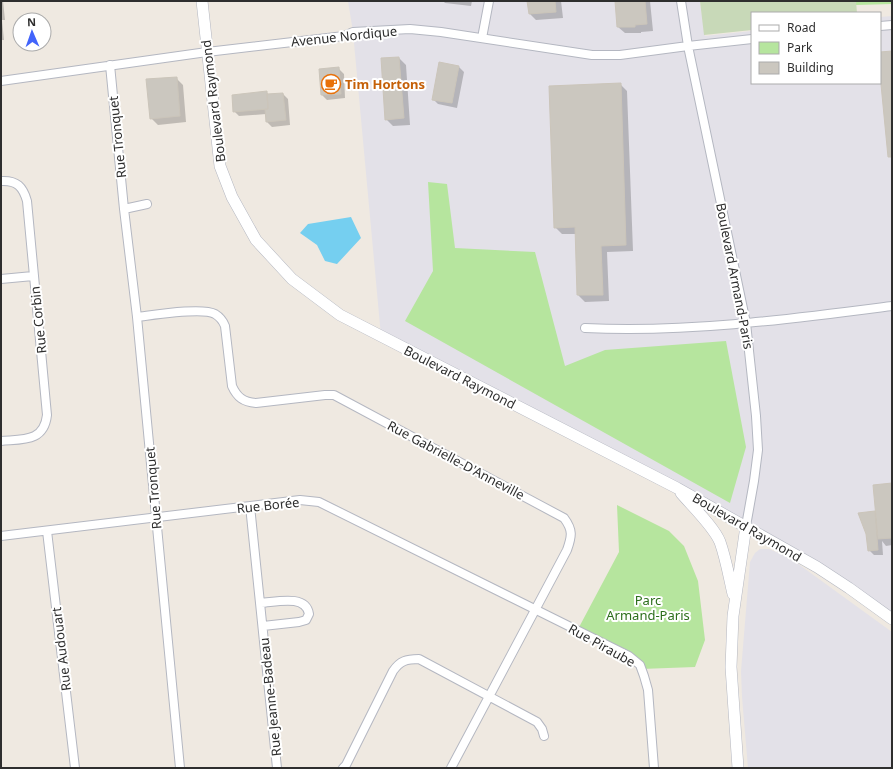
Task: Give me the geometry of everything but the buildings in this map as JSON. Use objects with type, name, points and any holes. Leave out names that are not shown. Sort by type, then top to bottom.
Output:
[{"type":"street","name":"Boulevard Raymond","points":[[202,1],[220,166],[232,197],[256,240],[292,279],[340,315],[676,488],[746,526],[843,584],[892,619]]},
{"type":"street","points":[[482,38],[489,1]]},
{"type":"street","name":"Boulevard Armand-Paris","points":[[681,1],[688,46],[746,323],[756,416],[758,450],[735,602],[731,667],[738,768]]},
{"type":"street","points":[[881,26],[892,25]]},
{"type":"street","name":"Avenue Nordique","points":[[1,81],[207,52],[344,36],[353,32],[410,29],[441,32],[592,55],[620,55],[751,39]]},
{"type":"street","name":"Rue Tronquet","points":[[110,65],[124,208],[137,317],[180,768]]},
{"type":"street","name":"Rue Corbin","points":[[1,181],[12,182],[19,186],[24,190],[27,201],[47,415],[43,430],[37,435],[27,438],[1,441]]},
{"type":"street","points":[[124,208],[147,204]]},
{"type":"street","points":[[1,279],[33,276]]},
{"type":"street","points":[[585,328],[666,329],[746,323],[892,306]]},
{"type":"street","name":"Rue Gabrielle-D'Anneville","points":[[137,317],[196,311],[207,311],[214,314],[221,319],[225,326],[232,386],[235,393],[241,399],[256,403],[325,394],[334,395],[564,518],[570,526],[572,534],[568,550],[451,768]]},
{"type":"street","points":[[676,488],[719,541],[725,559],[735,602]]},
{"type":"street","name":"Rue Borée","points":[[1,536],[300,500],[318,502],[535,610]]},
{"type":"street","name":"Rue Jeanne-Badeau","points":[[250,506],[277,768]]},
{"type":"street","name":"Rue Audouart","points":[[48,531],[75,768]]},
{"type":"street","name":"Rue Jeanne-Badeau","points":[[261,603],[298,601],[308,608],[309,614],[306,620],[299,622],[263,626]]},
{"type":"street","name":"Rue Piraube","points":[[535,610],[629,656],[640,665],[648,690],[654,768]]},
{"type":"street","points":[[343,768],[346,766],[392,671],[403,660],[419,659],[537,722],[542,729],[544,736]]},
{"type":"shaded area","points":[[348,1],[700,1],[705,36],[751,31],[751,84],[881,84],[881,17],[892,16],[892,619],[817,567],[381,336],[353,32]]},
{"type":"shaded area","points":[[760,549],[769,549],[790,558],[892,632],[892,768],[748,768],[741,671],[750,562],[755,553]]},
{"type":"green space","points":[[700,1],[856,1],[857,12],[751,12],[751,30],[704,35]]},
{"type":"green space","points":[[856,1],[892,1],[892,4],[856,5]]},
{"type":"green space","points":[[428,182],[447,184],[455,248],[535,252],[565,366],[605,350],[726,341],[746,447],[730,503],[405,321],[433,271]]},
{"type":"green space","name":"Parc Armand-Paris","points":[[617,505],[669,531],[684,546],[698,581],[705,640],[695,667],[641,669],[639,665],[577,631],[619,552]]},
{"type":"water","points":[[351,217],[361,238],[337,264],[325,261],[317,245],[300,233],[308,224]]},
{"type":"place","name":"Tim Hortons","points":[[331,84]]}]
